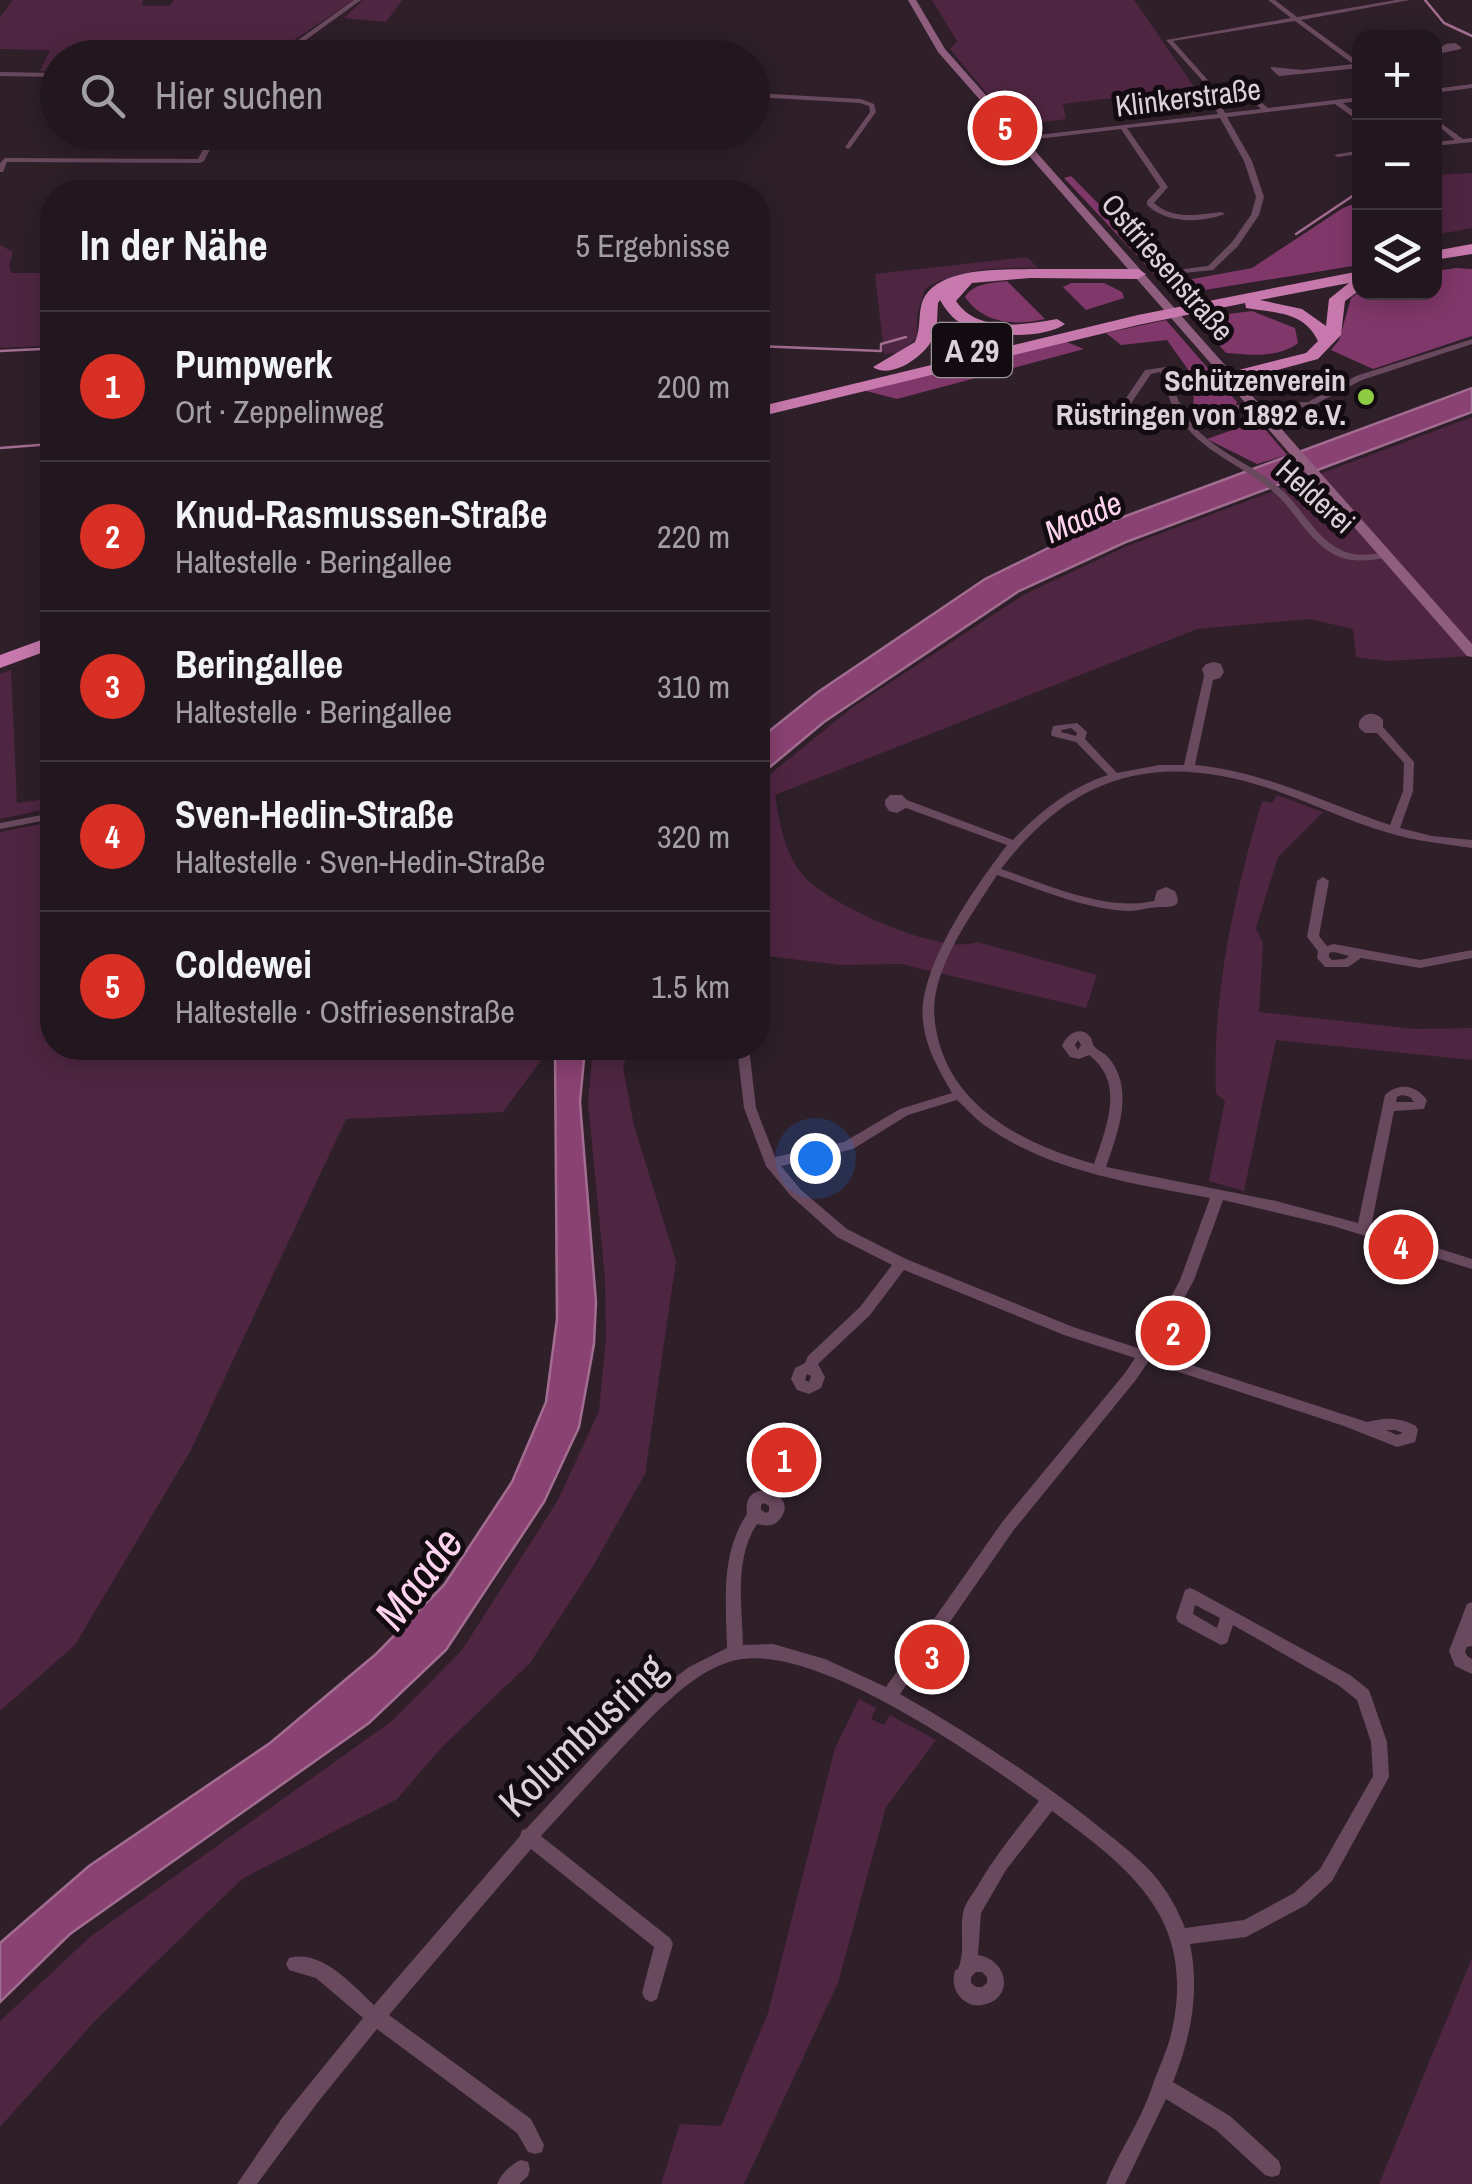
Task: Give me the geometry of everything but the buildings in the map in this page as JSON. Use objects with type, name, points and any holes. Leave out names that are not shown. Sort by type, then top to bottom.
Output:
[{"type":"highway","points":[[1442,258],[1472,252]]},
{"type":"highway","points":[[1105,272],[1116,264],[1119,254]]},
{"type":"highway","points":[[1086,275],[1135,272]]},
{"type":"highway","points":[[838,382],[913,353],[928,336],[929,307],[934,295],[949,284],[1002,274],[1135,272]]},
{"type":"highway","name":"A 29","points":[[770,401],[1106,318],[1352,277]]},
{"type":"highway","points":[[971,278],[948,300],[955,312],[974,322],[1018,329],[1106,318]]},
{"type":"highway","name":"A 29","points":[[770,409],[1138,320],[1352,278]]},
{"type":"highway","points":[[1235,385],[1312,356],[1334,334],[1337,299],[1352,284]]},
{"type":"highway","points":[[1138,320],[1237,305],[1272,306],[1313,320],[1327,342]]},
{"type":"highway","points":[[0,650],[40,635]]},
{"type":"highway","points":[[0,662],[40,647]]},
{"type":"main road","name":"Ostfriesenstraße","points":[[912,0],[941,50],[1472,653]]},
{"type":"street","points":[[301,40],[358,0]]},
{"type":"street","points":[[1271,0],[1352,60]]},
{"type":"street","points":[[1369,0],[1380,6]]},
{"type":"street","points":[[1184,272],[1210,268],[1235,244],[1254,215],[1260,197],[1225,115],[1216,105],[1214,93],[1169,40],[1407,0]]},
{"type":"street","points":[[1300,71],[1352,66]]},
{"type":"street","points":[[0,74],[40,75]]},
{"type":"street","points":[[1442,90],[1470,88]]},
{"type":"street","points":[[1214,93],[1243,90],[1268,110]]},
{"type":"street","points":[[770,97],[872,104],[873,112],[848,147]]},
{"type":"street","name":"Klinkerstraße","points":[[1021,139],[1352,100]]},
{"type":"street","points":[[1336,102],[1352,114]]},
{"type":"street","points":[[1442,126],[1461,141]]},
{"type":"street","points":[[1123,127],[1164,186],[1150,203],[1155,211],[1171,216],[1221,214]]},
{"type":"street","points":[[1442,143],[1472,140]]},
{"type":"street","points":[[0,170],[5,160],[200,161],[206,150]]},
{"type":"street","points":[[1338,154],[1352,153]]},
{"type":"street","name":"Helderei","points":[[1158,356],[1175,403],[1183,410],[1310,404],[1359,378],[1472,340]]},
{"type":"street","points":[[1088,425],[1127,403],[1148,372],[1163,368]]},
{"type":"street","name":"Helderei","points":[[1183,410],[1181,415],[1195,437],[1278,492],[1300,521],[1339,553],[1354,558],[1386,555]]},
{"type":"street","points":[[1189,768],[1208,675]]},
{"type":"street","points":[[1379,729],[1408,762],[1408,791],[1393,831]]},
{"type":"street","points":[[1080,740],[1113,774]]},
{"type":"street","points":[[1472,844],[1421,839],[1393,831],[1248,779],[1189,768],[1113,774],[1058,801],[1014,844],[993,870],[956,932],[930,991],[931,1040],[941,1067],[978,1114],[1022,1141],[1099,1169],[1364,1228],[1472,1264]]},
{"type":"street","points":[[904,803],[1014,844]]},
{"type":"street","points":[[0,826],[40,818]]},
{"type":"street","points":[[993,870],[1109,904],[1153,906],[1161,902]]},
{"type":"street","points":[[1323,881],[1313,937],[1329,964],[1338,966],[1359,954],[1420,964],[1472,954]]},
{"type":"street","points":[[1088,1048],[1100,1054],[1113,1072],[1119,1095],[1099,1169]]},
{"type":"street","points":[[744,1060],[750,1108],[771,1163],[818,1216],[842,1233],[900,1263],[1144,1356],[1368,1428]]},
{"type":"street","points":[[771,1163],[848,1146],[904,1112],[960,1095]]},
{"type":"street","points":[[1364,1228],[1389,1107]]},
{"type":"street","points":[[889,1696],[1008,1526],[1144,1356],[1187,1280],[1218,1195]]},
{"type":"street","points":[[808,1369],[864,1310],[900,1263]]},
{"type":"street","points":[[755,1515],[745,1526],[735,1572],[735,1652],[774,1651],[810,1661],[838,1669],[889,1696],[1050,1800],[1148,1881],[1180,1937],[1185,2000],[1178,2040],[1114,2184]]},
{"type":"street","points":[[1472,1609],[1467,1640],[1457,1647],[1458,1656],[1472,1667]]},
{"type":"street","points":[[1180,1937],[1246,1928],[1300,1899],[1326,1875],[1380,1777],[1379,1742],[1364,1695],[1229,1614]]},
{"type":"street","name":"Kolumbusring","points":[[246,2184],[280,2132],[374,2015],[528,1836],[672,1686],[735,1652]]},
{"type":"street","points":[[969,1966],[972,1911],[1000,1864],[1050,1800]]},
{"type":"street","points":[[528,1836],[664,1944],[651,1993]]},
{"type":"street","points":[[295,1964],[320,1970],[524,2126],[535,2146]]},
{"type":"street","points":[[1161,2085],[1223,2123],[1272,2168]]},
{"type":"street","points":[[506,2184],[521,2168]]},
{"type":"shaded area","points":[[13,0],[143,0],[142,6],[170,6],[174,0],[354,0],[294,40],[40,40],[40,50],[0,49],[0,17]]},
{"type":"shaded area","points":[[363,0],[402,0],[386,22],[344,18]]},
{"type":"shaded area","points":[[932,0],[1134,0],[1195,88],[1063,104],[1066,119],[1021,125],[988,95],[950,49],[957,41]]},
{"type":"shaded area","points":[[1472,173],[1472,228],[1442,234],[1442,175]]},
{"type":"shaded area","points":[[1071,176],[1176,282],[1252,268],[1352,205],[1352,266],[1174,295],[1064,178]]},
{"type":"shaded area","points":[[0,245],[13,252],[9,267],[12,273],[40,273],[40,342],[39,346],[0,348]]},
{"type":"shaded area","points":[[1027,257],[1038,268],[965,273],[925,289],[917,315],[917,338],[899,353],[884,354],[875,274]]},
{"type":"shaded area","points":[[1472,269],[1472,336],[1373,369],[1331,350],[1339,340],[1352,297],[1442,300],[1442,270]]},
{"type":"shaded area","points":[[1007,281],[1045,319],[1001,321],[981,313],[965,297],[978,286]]},
{"type":"shaded area","points":[[1071,283],[1104,283],[1122,292],[1124,298],[1086,310],[1063,287]]},
{"type":"shaded area","points":[[1252,311],[1295,328],[1298,343],[1273,353],[1226,353],[1195,318]]},
{"type":"shaded area","points":[[1166,320],[1237,402],[1233,414],[1193,425],[1194,378],[1167,340],[1121,345],[1106,333]]},
{"type":"shaded area","points":[[1064,341],[1084,349],[897,399],[862,390]]},
{"type":"shaded area","points":[[1472,388],[1472,412],[1126,542],[1019,591],[824,722],[770,767],[770,730],[818,692],[985,579],[1077,534]]},
{"type":"shaded area","points":[[1472,417],[1472,656],[1387,661],[1356,657],[1353,629],[1310,619],[1197,629],[775,795],[790,855],[804,876],[827,895],[868,917],[917,936],[940,942],[977,942],[1097,975],[1086,1008],[901,964],[841,965],[770,956],[770,774],[853,707],[1025,594],[1127,546]]},
{"type":"shaded area","points":[[1258,421],[1287,455],[1257,464],[1207,439]]},
{"type":"shaded area","points":[[11,670],[17,803],[40,800],[40,811],[0,819],[0,674]]},
{"type":"shaded area","points":[[1277,795],[1323,812],[1278,857],[1256,928],[1263,943],[1259,1012],[1415,1029],[1472,1028],[1472,1060],[1276,1040],[1244,1191],[1209,1181],[1225,1101],[1216,1094],[1221,982],[1234,909],[1262,801],[1272,803]]},
{"type":"shaded area","points":[[40,824],[40,1060],[541,1060],[503,1112],[346,1119],[191,1450],[75,1645],[0,1711],[0,832]]},
{"type":"shaded area","points":[[555,1060],[584,1060],[580,1102],[596,1302],[594,1344],[579,1427],[544,1502],[446,1650],[369,1723],[70,1934],[0,2002],[0,1943],[89,1866],[270,1743],[376,1654],[444,1585],[512,1482],[546,1402],[557,1319]]},
{"type":"shaded area","points":[[592,1060],[625,1060],[623,1067],[634,1126],[676,1261],[645,1474],[592,1568],[530,1663],[442,1747],[397,1799],[242,1879],[94,2022],[0,2127],[0,2021],[90,1937],[393,1720],[462,1650],[558,1500],[599,1411],[606,1338],[605,1279],[588,1102]]},
{"type":"shaded area","points":[[859,1699],[876,1708],[871,1719],[884,1725],[890,1715],[936,1740],[886,1807],[838,1983],[744,2184],[661,2184],[680,2124],[721,2126],[768,2013],[835,1748]]},
{"type":"shaded area","points":[[1472,1958],[1472,2184],[1379,2184]]},
{"type":"waterway","points":[[1425,0],[1444,23],[1472,36]]},
{"type":"waterway","points":[[1296,234],[1352,196]]},
{"type":"waterway","points":[[770,346],[881,351],[881,344],[906,337]]},
{"type":"waterway","points":[[0,351],[40,349]]},
{"type":"waterway","points":[[0,448],[40,445]]},
{"type":"place","name":"Coldewei","points":[[1005,128]]},
{"type":"place","name":"Schützenverein Rüstringen von 1892 e.V.","points":[[1366,397]]},
{"type":"place","name":"Sven-Hedin-Straße","points":[[1401,1247]]},
{"type":"place","name":"Knud-Rasmussen-Straße","points":[[1173,1333]]},
{"type":"place","name":"Pumpwerk","points":[[784,1460]]},
{"type":"place","name":"Beringallee","points":[[932,1657]]},
{"type":"water label","name":"Maade","points":[[1083,517]]},
{"type":"water label","name":"Maade","points":[[418,1578]]}]
